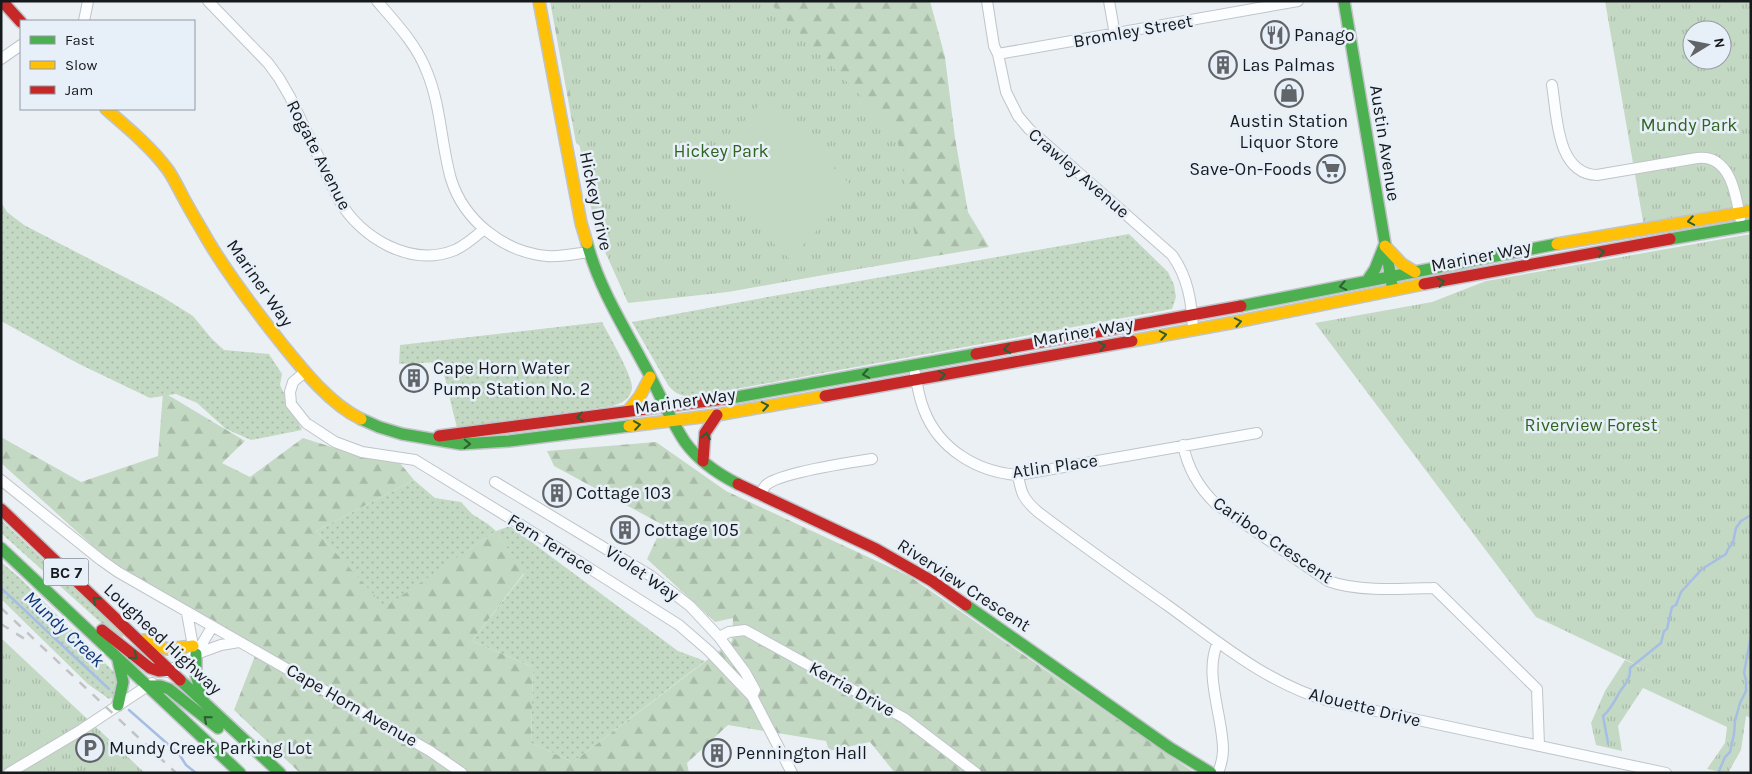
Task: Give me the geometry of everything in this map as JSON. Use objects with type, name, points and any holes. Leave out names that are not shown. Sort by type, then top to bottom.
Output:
[{"type":"main road","points":[[2,1],[20,21]]},
{"type":"main road","name":"Hickey Drive","points":[[539,1],[580,224],[588,252],[608,295],[674,421]]},
{"type":"main road","name":"Austin Avenue","points":[[1344,1],[1394,291]]},
{"type":"main road","name":"Mariner Way","points":[[107,110],[146,144],[169,172],[209,242],[255,310],[305,372],[326,393],[353,415],[388,430],[450,443],[474,444],[717,415],[1193,330],[1491,271],[1746,226]]},
{"type":"main road","name":"Mariner Way","points":[[418,437],[666,407],[747,395],[1193,315],[1535,248],[1745,211]]},
{"type":"main road","points":[[1367,281],[1375,269],[1385,245],[1402,264],[1414,272]]},
{"type":"main road","points":[[628,411],[640,396],[650,377]]},
{"type":"main road","points":[[703,461],[706,433],[717,415]]},
{"type":"main road","name":"Riverview Crescent","points":[[674,421],[686,442],[703,461],[724,477],[876,549],[932,581],[1170,748],[1211,773]]},
{"type":"main road","name":"Lougheed Highway","points":[[1,509],[280,773]]},
{"type":"main road","name":"BC 7","points":[[1,548],[240,773]]},
{"type":"main road","points":[[27,572],[54,590],[148,667],[158,670],[170,670]]},
{"type":"main road","points":[[131,633],[165,649],[201,655],[209,649]]},
{"type":"main road","points":[[192,633],[188,642],[197,683],[204,702]]},
{"type":"main road","points":[[118,658],[124,682],[118,705]]},
{"type":"main road","points":[[148,686],[162,686],[169,689],[271,773]]},
{"type":"street","points":[[84,20],[88,1]]},
{"type":"street","name":"Rogate Avenue","points":[[208,1],[274,71],[290,97],[339,200],[349,216],[363,229],[384,244],[396,249],[411,254],[428,255],[454,250],[467,243],[483,230]]},
{"type":"street","points":[[377,1],[397,24],[423,62],[434,95],[452,182],[463,203],[483,230],[527,252],[546,256],[588,252]]},
{"type":"street","name":"Crawley Avenue","points":[[987,1],[994,46],[998,54],[1006,92],[1012,106],[1023,123],[1168,250],[1185,278],[1193,315],[1193,330]]},
{"type":"street","points":[[1109,1],[1115,35]]},
{"type":"street","name":"Bromley Street","points":[[998,54],[1115,35],[1298,1]]},
{"type":"street","points":[[1,60],[20,46]]},
{"type":"street","points":[[1552,84],[1562,148],[1569,160],[1579,170],[1586,174],[1597,175],[1697,158],[1710,158],[1720,164],[1726,172],[1745,211],[1746,226]]},
{"type":"street","name":"Atlin Place","points":[[914,366],[924,411],[948,446],[967,460],[1003,473],[1018,475],[1256,433]]},
{"type":"street","name":"Fern Terrace","points":[[305,372],[293,382],[290,392],[291,404],[306,424],[335,442],[362,452],[415,460],[518,522],[679,625],[709,651],[752,696],[792,773]]},
{"type":"street","name":"Cariboo Crescent","points":[[1183,445],[1190,470],[1207,495],[1321,576],[1346,586],[1434,588],[1536,689],[1539,746]]},
{"type":"street","points":[[760,495],[766,485],[786,476],[872,459]]},
{"type":"street","name":"Alouette Drive","points":[[1018,475],[1021,493],[1029,505],[1038,512],[1218,642],[1272,677],[1315,697],[1666,773]]},
{"type":"street","name":"Cape Horn Avenue","points":[[1,480],[101,560],[133,581],[422,746],[462,773]]},
{"type":"street","name":"Violet Way","points":[[495,482],[651,576],[690,606],[719,637],[745,672],[756,690],[752,696]]},
{"type":"street","points":[[187,613],[192,633]]},
{"type":"street","points":[[8,773],[81,730],[181,664],[210,625]]},
{"type":"street","name":"Kerria Drive","points":[[719,637],[729,632],[745,630],[904,718],[976,773]]},
{"type":"street","points":[[209,649],[239,642]]},
{"type":"street","points":[[1218,642],[1214,650],[1213,664],[1223,747],[1218,773]]},
{"type":"green space","name":"Hickey Park","points":[[550,1],[930,1],[945,57],[955,138],[968,212],[989,247],[734,290],[607,166],[576,143]]},
{"type":"green space","name":"Hickey Park","points":[[553,1],[768,1],[896,132],[919,258],[728,292],[628,303],[595,229]]},
{"type":"green space","name":"Mundy Park","points":[[1605,1],[1751,1],[1751,208],[1644,227]]},
{"type":"green space","points":[[764,100],[850,184],[850,195],[790,259],[698,170]]},
{"type":"green space","points":[[1,202],[7,212],[24,225],[161,296],[193,316],[224,350],[269,354],[282,374],[280,385],[302,430],[251,440],[226,429],[197,403],[176,394],[150,398],[79,364],[1,321]]},
{"type":"green space","points":[[1129,234],[1168,272],[1174,285],[1176,297],[1172,309],[692,397],[678,394],[668,385],[632,322],[779,295]]},
{"type":"green space","name":"Riverview Forest","points":[[1751,234],[1751,718],[1746,716],[1741,750],[1728,773],[1725,773],[1707,769],[1725,743],[1727,727],[1643,688],[1618,726],[1622,751],[1596,745],[1591,723],[1605,691],[1625,660],[1654,673],[1536,617],[1315,323],[1432,302],[1486,281]]},
{"type":"green space","points":[[602,322],[632,383],[631,392],[627,398],[613,406],[457,428],[441,362],[399,364],[400,345]]},
{"type":"green space","points":[[163,392],[245,441],[222,463],[250,477],[303,438],[370,459],[399,462],[414,480],[316,531],[385,607],[496,531],[524,573],[472,641],[533,667],[531,743],[573,762],[732,641],[733,618],[715,622],[647,559],[663,525],[554,466],[547,451],[656,442],[726,491],[909,576],[1195,773],[895,773],[870,742],[829,751],[826,741],[728,725],[687,763],[689,773],[300,773],[234,710],[258,648],[115,566],[1,463],[1,437],[81,482],[158,456]]},
{"type":"green space","points":[[414,480],[435,498],[461,502],[472,514],[496,531],[385,608],[316,531]]},
{"type":"green space","points":[[1,520],[124,635],[120,640],[1,533]]},
{"type":"green space","points":[[510,526],[678,651],[705,661],[573,762],[531,743],[533,667],[472,641],[524,574],[496,531]]},
{"type":"green space","points":[[1,562],[20,578],[115,673],[118,679],[114,697],[109,699],[88,684],[1,599]]},
{"type":"green space","points":[[1,638],[145,773],[1,773]]},
{"type":"waterway","points":[[1608,743],[1603,716],[1627,682],[1630,668],[1661,643],[1664,631],[1667,629],[1672,607],[1676,605],[1681,592],[1702,569],[1726,554],[1733,543],[1736,528],[1741,521],[1751,515]]},
{"type":"waterway","name":"Mundy Creek","points":[[1,588],[109,689]]},
{"type":"waterway","points":[[1719,771],[1725,757],[1730,752],[1735,721],[1740,703],[1746,691],[1744,673],[1751,636]]},
{"type":"waterway","name":"Mundy Creek","points":[[129,710],[179,754],[186,765],[196,773]]},
{"type":"railway","points":[[1,608],[176,773]]},
{"type":"railway","points":[[1,624],[28,641]]},
{"type":"traffic: fast","points":[[1344,1],[1392,285]]},
{"type":"traffic: fast","points":[[1670,239],[1751,225]]},
{"type":"traffic: fast","points":[[587,243],[606,294],[685,442],[702,461],[738,484]]},
{"type":"traffic: fast","points":[[1241,306],[1557,244]]},
{"type":"traffic: fast","points":[[1367,281],[1375,269],[1384,246]]},
{"type":"traffic: fast","points":[[731,398],[976,354]]},
{"type":"traffic: fast","points":[[361,419],[402,434],[461,444],[509,441],[629,426]]},
{"type":"traffic: fast","points":[[1,548],[240,773]]},
{"type":"traffic: fast","points":[[966,605],[1170,748],[1211,773]]},
{"type":"traffic: fast","points":[[196,654],[196,675],[203,699]]},
{"type":"traffic: fast","points":[[118,660],[123,682],[118,705]]},
{"type":"traffic: fast","points":[[180,680],[280,773]]},
{"type":"traffic: fast","points":[[148,686],[160,686],[169,689],[218,728]]},
{"type":"traffic: slow","points":[[539,1],[581,223],[587,243]]},
{"type":"traffic: slow","points":[[107,110],[147,146],[168,170],[224,266],[252,306],[290,354],[328,396],[361,419]]},
{"type":"traffic: slow","points":[[1557,244],[1751,211]]},
{"type":"traffic: slow","points":[[1385,246],[1402,264],[1415,272]]},
{"type":"traffic: slow","points":[[1132,341],[1424,284]]},
{"type":"traffic: slow","points":[[628,411],[640,396],[650,377]]},
{"type":"traffic: slow","points":[[629,426],[717,415],[825,396]]},
{"type":"traffic: slow","points":[[144,640],[167,649],[193,646]]},
{"type":"traffic: jam","points":[[2,1],[20,21]]},
{"type":"traffic: jam","points":[[1424,284],[1670,239]]},
{"type":"traffic: jam","points":[[976,354],[1241,306]]},
{"type":"traffic: jam","points":[[825,396],[1132,341]]},
{"type":"traffic: jam","points":[[439,436],[731,398]]},
{"type":"traffic: jam","points":[[703,461],[705,433],[717,415]]},
{"type":"traffic: jam","points":[[738,484],[876,549],[932,581],[966,605]]},
{"type":"traffic: jam","points":[[1,509],[180,680]]},
{"type":"traffic: jam","points":[[102,630],[150,668],[159,671],[170,670]]},
{"type":"place","name":"Panago","points":[[1275,35]]},
{"type":"place","name":"Las Palmas","points":[[1223,65]]},
{"type":"place","name":"Austin Station Liquor Store","points":[[1289,93]]},
{"type":"place","name":"Save-On-Foods","points":[[1331,169]]},
{"type":"place","name":"Cape Horn Water Pump Station No. 2","points":[[414,378]]},
{"type":"place","name":"Cottage 103","points":[[557,493]]},
{"type":"place","name":"Cottage 105","points":[[625,530]]},
{"type":"place","name":"Mundy Creek Parking Lot","points":[[90,748]]},
{"type":"place","name":"Pennington Hall","points":[[717,753]]}]
